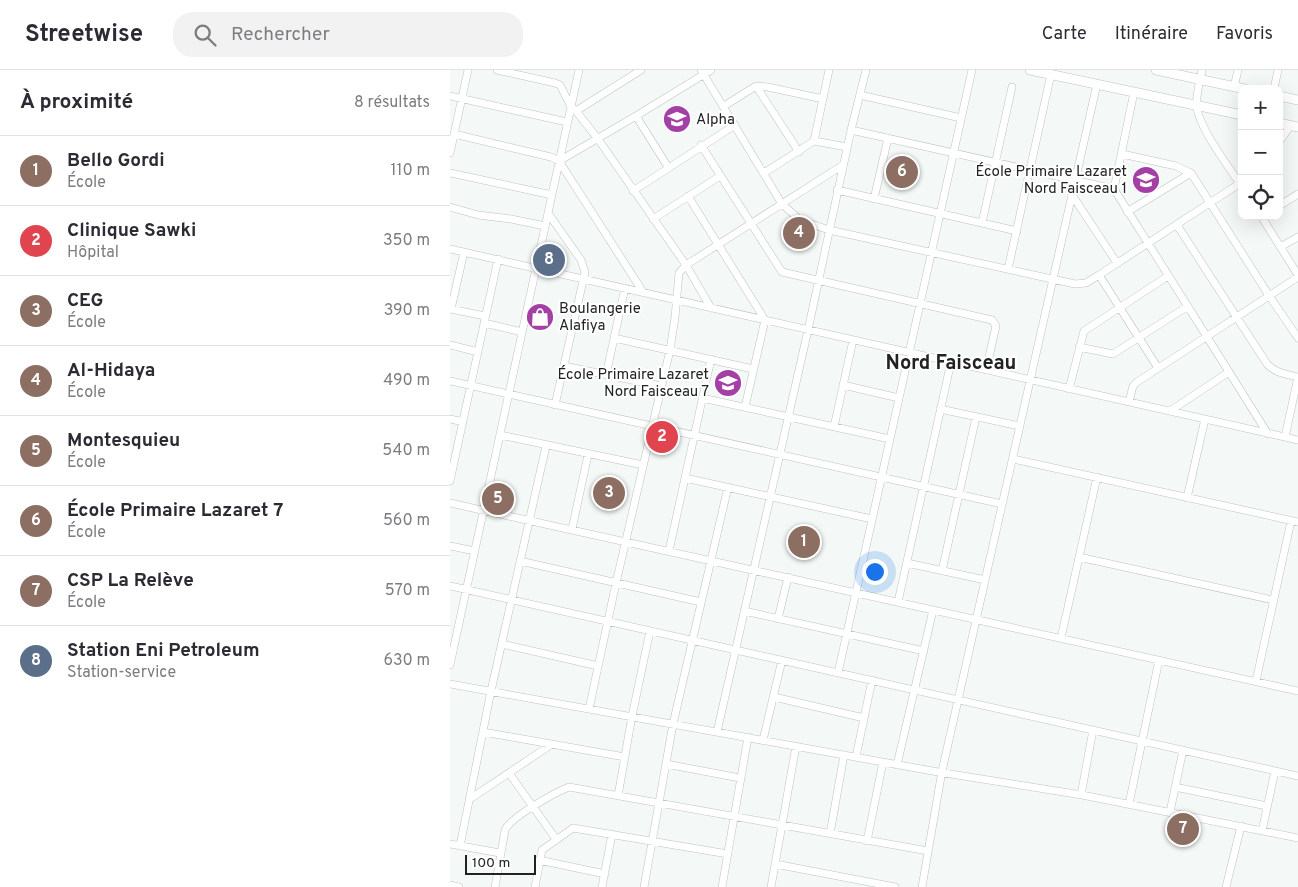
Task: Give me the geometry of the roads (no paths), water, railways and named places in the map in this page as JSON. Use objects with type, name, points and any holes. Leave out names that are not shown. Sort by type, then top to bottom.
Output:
[{"type":"main road","points":[[1030,70],[1238,114]]},
{"type":"main road","points":[[1156,70],[1201,75],[1238,88]]},
{"type":"main road","points":[[1283,97],[1298,100]]},
{"type":"street","points":[[450,153],[468,70]]},
{"type":"street","points":[[497,70],[555,83],[562,88],[574,109],[598,139],[686,265],[711,308]]},
{"type":"street","points":[[450,664],[559,161],[568,122],[574,109],[579,70]]},
{"type":"street","points":[[574,109],[641,70]]},
{"type":"street","points":[[559,161],[636,116],[702,72],[711,70]]},
{"type":"street","points":[[764,173],[814,141],[829,70]]},
{"type":"street","points":[[717,732],[808,330],[847,147],[866,70]]},
{"type":"street","points":[[838,673],[972,70]]},
{"type":"street","points":[[1234,87],[1238,70]]},
{"type":"street","points":[[1275,85],[1278,70]]},
{"type":"street","points":[[702,72],[782,204],[800,220],[829,230],[1053,279],[1081,284],[1099,275],[1238,186]]},
{"type":"street","points":[[1008,269],[1051,74]]},
{"type":"street","points":[[1201,75],[1197,105],[1203,124],[1238,179]]},
{"type":"street","points":[[922,887],[942,773],[1097,84]]},
{"type":"street","points":[[724,106],[756,86],[823,99]]},
{"type":"street","points":[[756,86],[799,152]]},
{"type":"street","points":[[982,223],[1012,87]]},
{"type":"street","points":[[1134,92],[1114,189],[1268,434]]},
{"type":"street","points":[[860,95],[962,118]]},
{"type":"street","points":[[450,96],[568,122]]},
{"type":"street","points":[[636,116],[668,167]]},
{"type":"street","points":[[633,190],[735,124]]},
{"type":"street","points":[[1283,138],[1294,126]]},
{"type":"street","points":[[851,130],[1114,189]]},
{"type":"street","points":[[454,134],[559,161],[643,292]]},
{"type":"street","points":[[874,198],[888,138]]},
{"type":"street","points":[[814,141],[847,147]]},
{"type":"street","points":[[700,145],[782,272],[992,320],[996,326],[986,370]]},
{"type":"street","points":[[1122,154],[1176,166],[1191,173],[1298,338]]},
{"type":"street","points":[[589,709],[670,350],[680,273],[686,265],[843,165]]},
{"type":"street","points":[[450,173],[552,195]]},
{"type":"street","points":[[1127,212],[1191,173]]},
{"type":"street","points":[[653,219],[720,176]]},
{"type":"street","points":[[838,190],[1017,231]]},
{"type":"street","points":[[1283,203],[1298,194]]},
{"type":"street","points":[[1072,195],[1117,263]]},
{"type":"street","points":[[688,196],[764,320],[745,407]]},
{"type":"street","points":[[450,207],[478,215],[545,226]]},
{"type":"street","points":[[548,213],[584,266],[584,279],[555,405]]},
{"type":"street","points":[[1129,402],[1133,386],[1136,382],[1270,297],[1298,276],[1263,220]]},
{"type":"street","points":[[1177,225],[1267,364],[1272,370],[1298,377],[1285,437]]},
{"type":"street","points":[[1280,247],[1298,238]]},
{"type":"street","points":[[450,249],[1298,440]]},
{"type":"street","points":[[464,252],[451,309],[522,332]]},
{"type":"street","points":[[450,481],[453,455],[472,386],[498,260]]},
{"type":"street","points":[[1099,275],[1158,368]]},
{"type":"street","points":[[1069,388],[1082,335],[1087,328],[1168,276]]},
{"type":"street","points":[[606,375],[625,288]]},
{"type":"street","points":[[1079,346],[1113,354],[1188,306]]},
{"type":"street","points":[[614,338],[753,369]]},
{"type":"street","points":[[834,427],[853,340]]},
{"type":"street","points":[[450,345],[478,352]]},
{"type":"street","points":[[669,551],[711,359]]},
{"type":"street","points":[[898,602],[951,362]]},
{"type":"street","points":[[564,366],[661,386]]},
{"type":"street","points":[[1170,411],[1229,372]]},
{"type":"street","points":[[450,381],[1002,504]]},
{"type":"street","points":[[843,385],[899,398]]},
{"type":"street","points":[[702,398],[890,439]]},
{"type":"street","points":[[940,409],[1020,426]]},
{"type":"street","points":[[942,571],[976,417]]},
{"type":"street","points":[[450,419],[463,422]]},
{"type":"street","points":[[1188,498],[1205,419]]},
{"type":"street","points":[[500,435],[643,465]]},
{"type":"street","points":[[460,846],[491,691],[546,446]]},
{"type":"street","points":[[572,529],[588,454]]},
{"type":"street","points":[[1013,459],[1295,521],[1273,600],[1256,681]]},
{"type":"street","points":[[685,478],[872,519]]},
{"type":"street","points":[[1061,638],[1097,478]]},
{"type":"street","points":[[644,887],[673,724],[728,487]]},
{"type":"street","points":[[450,503],[1298,691]]},
{"type":"street","points":[[450,546],[474,551]]},
{"type":"street","points":[[1079,557],[1273,600]]},
{"type":"street","points":[[520,561],[700,602]]},
{"type":"street","points":[[907,563],[985,580]]},
{"type":"street","points":[[778,619],[788,577]]},
{"type":"street","points":[[450,586],[1298,776]]},
{"type":"street","points":[[897,765],[933,610]]},
{"type":"street","points":[[744,611],[924,651]]},
{"type":"street","points":[[618,796],[650,631]]},
{"type":"street","points":[[502,644],[598,666]]},
{"type":"street","points":[[763,740],[782,660]]},
{"type":"street","points":[[1129,804],[1159,660]]},
{"type":"street","points":[[856,757],[872,680]]},
{"type":"street","points":[[450,684],[942,773],[1081,795],[1298,838]]},
{"type":"street","points":[[774,696],[864,718]]},
{"type":"street","points":[[1081,795],[1092,730]]},
{"type":"street","points":[[483,732],[625,756]]},
{"type":"street","points":[[722,887],[748,738]]},
{"type":"street","points":[[470,799],[552,744]]},
{"type":"street","points":[[771,887],[796,746]]},
{"type":"street","points":[[1170,812],[1183,750]]},
{"type":"street","points":[[830,834],[844,755]]},
{"type":"street","points":[[867,840],[883,762]]},
{"type":"street","points":[[666,764],[740,778]]},
{"type":"street","points":[[1262,830],[1275,770]]},
{"type":"street","points":[[509,773],[556,838]]},
{"type":"street","points":[[496,887],[504,830],[508,824],[532,807],[569,787],[928,851]]},
{"type":"street","points":[[1175,787],[1268,806]]},
{"type":"street","points":[[1226,887],[1241,826]]},
{"type":"street","points":[[535,887],[542,850],[556,838],[573,828],[728,854]]},
{"type":"street","points":[[602,887],[612,834]]},
{"type":"street","points":[[450,844],[500,853]]},
{"type":"street","points":[[539,860],[605,874]]},
{"type":"street","points":[[775,864],[895,887]]},
{"type":"street","points":[[450,885],[459,887]]},
{"type":"place","name":"Alpha","points":[[677,119]]},
{"type":"place","name":"École Primaire Lazaret 7","points":[[902,172]]},
{"type":"place","name":"École Primaire Lazaret Nord Faisceau 1","points":[[1146,180]]},
{"type":"place","name":"Al-Hidaya","points":[[799,233]]},
{"type":"place","name":"Station Eni Petroleum","points":[[549,260]]},
{"type":"place","name":"Boulangerie Alafiya","points":[[540,317]]},
{"type":"place","name":"École Primaire Lazaret Nord Faisceau 7","points":[[728,383]]},
{"type":"place","name":"Clinique Sawki","points":[[662,437]]},
{"type":"place","name":"CEG","points":[[609,493]]},
{"type":"place","name":"Montesquieu","points":[[498,499]]},
{"type":"place","name":"Bello Gordi","points":[[804,542]]},
{"type":"place","name":"CSP La Relève","points":[[1183,829]]},
{"type":"district","name":"Nord Faisceau","points":[[951,362]]}]
